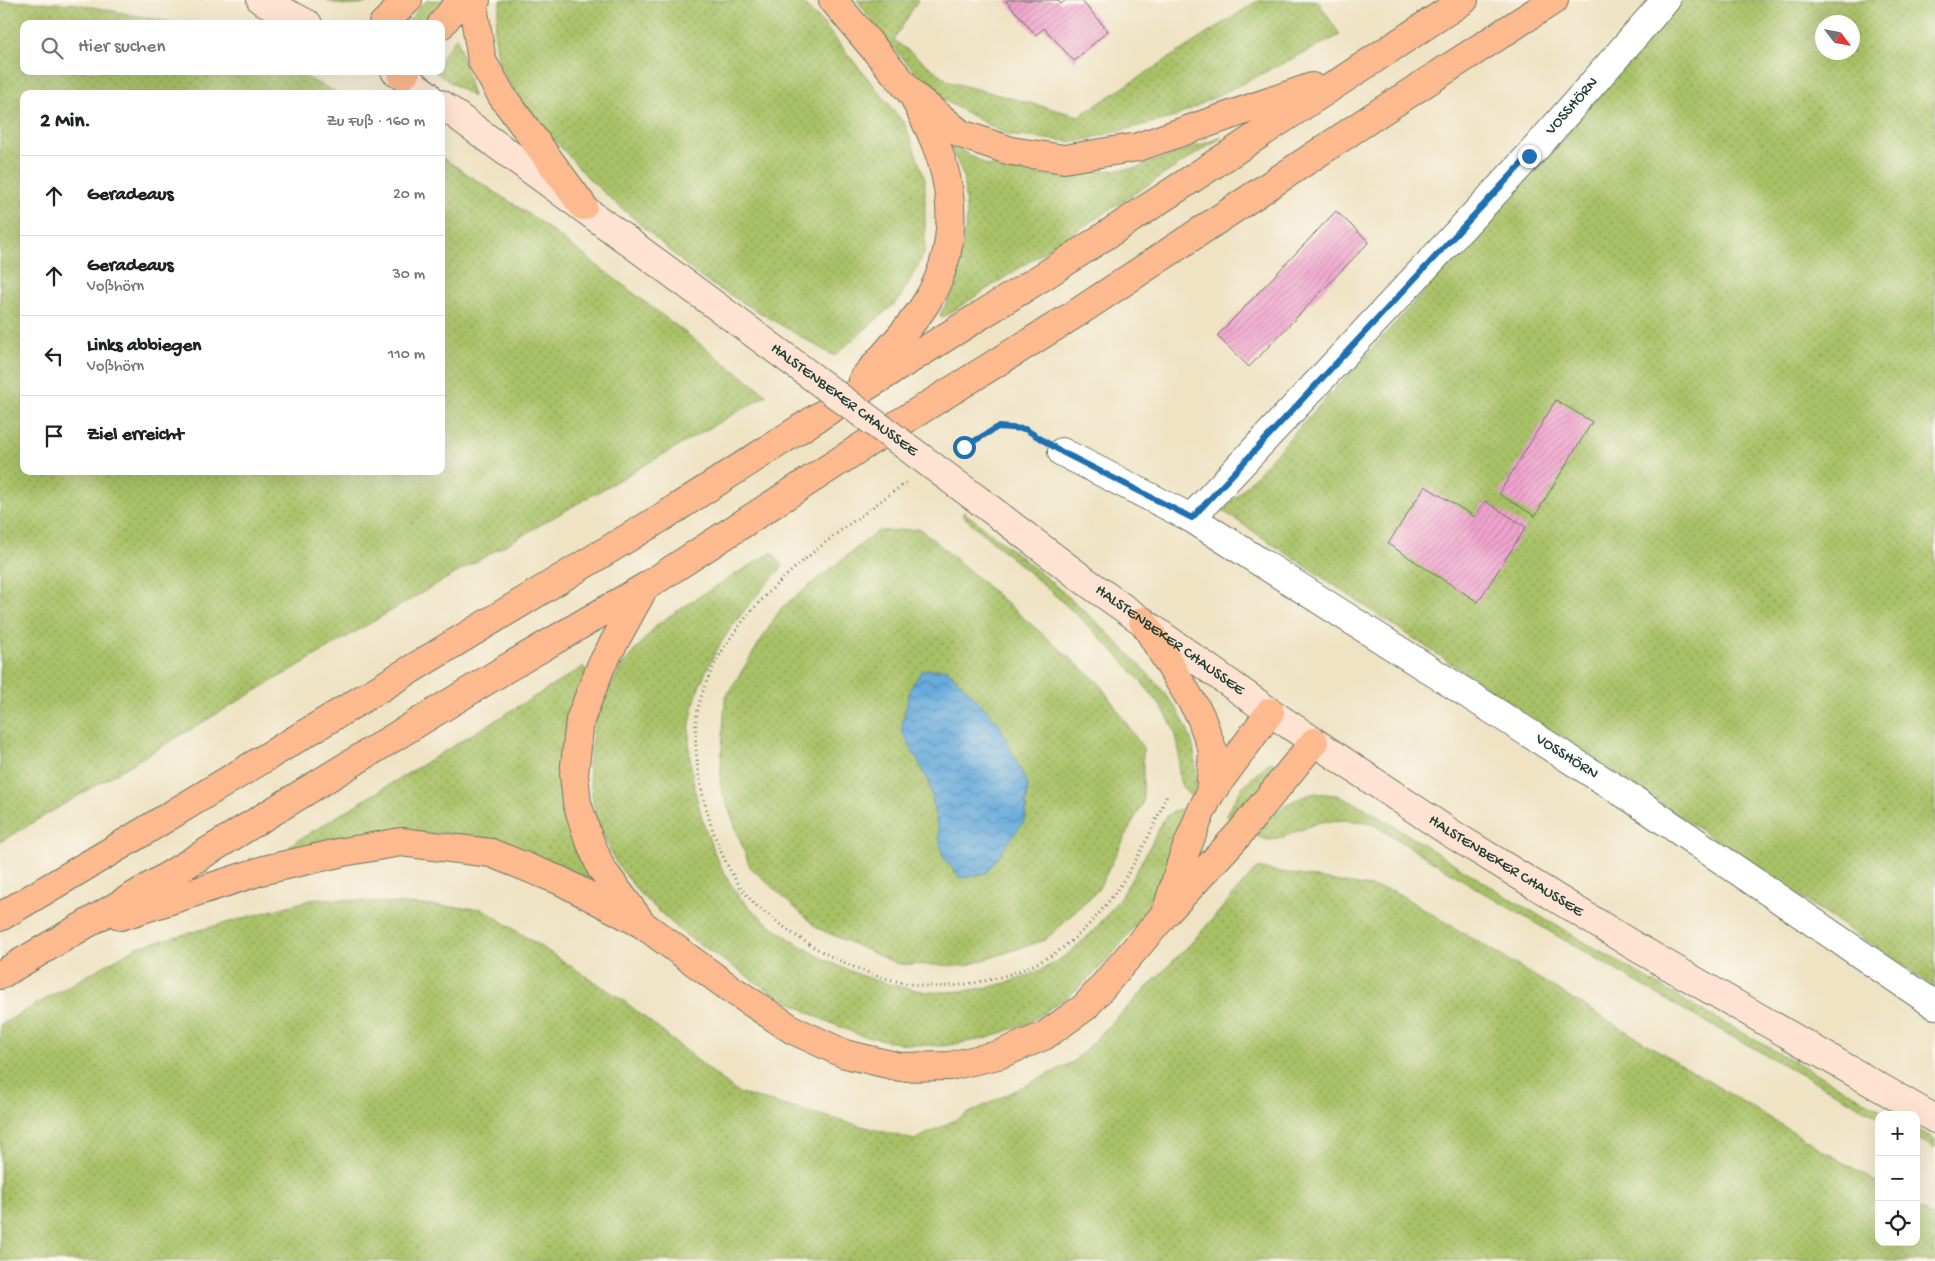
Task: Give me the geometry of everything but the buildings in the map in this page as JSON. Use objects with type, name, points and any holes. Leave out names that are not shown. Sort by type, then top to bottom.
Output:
[{"type":"highway","points":[[387,20],[408,0]]},
{"type":"highway","points":[[445,20],[461,0]]},
{"type":"highway","points":[[476,0],[474,11],[482,61],[502,96],[583,206]]},
{"type":"highway","points":[[833,0],[913,95],[961,134],[1011,151],[1064,159],[1138,147],[1349,75]]},
{"type":"highway","points":[[0,917],[648,526],[1047,274],[1464,0]]},
{"type":"highway","points":[[0,975],[161,880],[507,668],[645,587],[872,440],[1077,313],[1374,116],[1554,0]]},
{"type":"highway","points":[[848,398],[922,308],[937,283],[947,256],[952,212],[949,188],[942,160],[913,95]]},
{"type":"highway","points":[[642,924],[601,868],[577,803],[574,774],[580,720],[601,666],[645,587]]},
{"type":"highway","points":[[1143,621],[1200,716],[1213,751],[1210,794]]},
{"type":"highway","points":[[1166,913],[1183,857],[1210,794],[1270,712]]},
{"type":"highway","points":[[72,932],[264,870],[343,852],[402,842],[491,853],[561,881],[642,924],[731,989],[793,1030],[845,1054],[900,1067],[950,1066],[998,1055],[1044,1036],[1085,1007],[1166,913],[1239,834],[1314,742]]},
{"type":"main road","points":[[261,0],[300,20]]},
{"type":"main road","points":[[403,75],[422,90]]},
{"type":"main road","name":"HALSTENBEKER CHAUSSEE","points":[[445,107],[583,206],[1084,580],[1314,742],[1449,832],[1630,944],[1935,1119]]},
{"type":"street","name":"VOSSHÖRN","points":[[1192,518],[1529,156],[1666,0]]},
{"type":"street","name":"VOSSHÖRN","points":[[1062,452],[1192,518],[1634,800],[1935,1005]]},
{"type":"path","points":[[956,452],[998,427],[1025,429],[1062,452]]},
{"type":"path","points":[[909,481],[815,550],[760,601],[719,655],[705,686],[696,720],[696,755],[701,790],[713,830],[728,867],[750,900],[790,933],[836,959],[863,970],[927,986],[976,983],[1021,971],[1060,950],[1093,921],[1129,875],[1151,834],[1167,795]]},
{"type":"green space","points":[[326,0],[374,0],[350,5]]},
{"type":"green space","points":[[428,0],[445,0],[429,20],[410,20],[420,6]]},
{"type":"green space","points":[[501,0],[799,0],[821,21],[905,124],[925,179],[925,252],[899,300],[834,356],[701,278],[591,181],[525,107],[499,67],[494,30]]},
{"type":"green space","points":[[857,0],[918,0],[894,40],[950,82],[1079,116],[1259,0],[1317,0],[1340,35],[1175,117],[1076,142],[1007,135],[942,99],[933,92],[882,35]]},
{"type":"green space","points":[[1676,0],[1935,0],[1935,987],[1223,511],[1552,152]]},
{"type":"green space","points":[[0,1],[77,4],[159,20],[20,20],[20,75],[301,75],[332,90],[20,90],[20,475],[445,475],[445,160],[535,218],[767,395],[418,595],[0,842]]},
{"type":"green space","points":[[457,36],[473,97],[439,75],[445,75],[445,52]]},
{"type":"green space","points":[[1222,137],[942,318],[939,316],[955,288],[967,218],[963,175],[949,143],[987,165],[1046,176],[1136,168]]},
{"type":"green space","points":[[964,512],[1049,580],[1089,615],[1162,689],[1183,720],[1191,740],[1196,765],[1195,799],[1183,787],[1180,781],[1177,739],[1171,723],[1138,677],[1090,628],[962,515]]},
{"type":"green space","points":[[921,529],[1099,683],[1143,748],[1143,802],[1098,890],[1045,940],[965,966],[898,964],[817,928],[750,867],[720,785],[725,698],[781,608],[878,531]],"holes":[[[929,782],[961,878],[943,857]]]},
{"type":"green space","points":[[772,552],[783,566],[749,604],[729,631],[711,660],[700,686],[690,727],[690,757],[704,826],[723,870],[734,889],[747,905],[796,943],[831,962],[867,977],[925,992],[963,991],[1018,979],[1052,964],[1083,941],[1098,926],[1123,892],[1165,817],[1174,811],[1186,808],[1190,812],[1163,879],[1136,925],[1104,964],[1070,995],[1028,1023],[988,1038],[943,1046],[902,1044],[859,1035],[817,1017],[766,989],[683,933],[639,893],[615,861],[595,816],[588,764],[596,714],[622,665],[658,624]]},
{"type":"green space","points":[[583,667],[587,670],[568,716],[559,777],[572,837],[599,884],[554,862],[499,842],[449,833],[370,835],[291,852],[290,845]]},
{"type":"green space","points":[[1272,762],[1276,765],[1276,771],[1236,821],[1226,814],[1242,787],[1267,764]]},
{"type":"green space","points":[[1315,793],[1337,795],[1365,808],[1506,896],[1694,1006],[1884,1111],[1875,1111],[1875,1115],[1691,1014],[1487,895],[1371,823],[1346,820],[1320,822],[1278,839],[1268,840],[1255,836],[1281,808],[1304,796]]},
{"type":"green space","points":[[1257,868],[1394,891],[1875,1182],[1875,1246],[1920,1246],[1920,1209],[1935,1218],[1935,1261],[0,1261],[0,1025],[137,947],[318,898],[483,909],[623,1000],[738,1093],[914,1140],[1073,1062],[1193,941]]},
{"type":"green space","points":[[1920,1131],[1935,1139],[1935,1148],[1920,1140]]},
{"type":"water","points":[[947,669],[998,722],[1028,785],[1025,820],[986,873],[961,878],[943,857],[929,782],[901,730],[910,689],[922,670]]},
{"type":"route","points":[[964,447],[998,427],[1025,429],[1062,452],[1192,518],[1529,156]]}]
